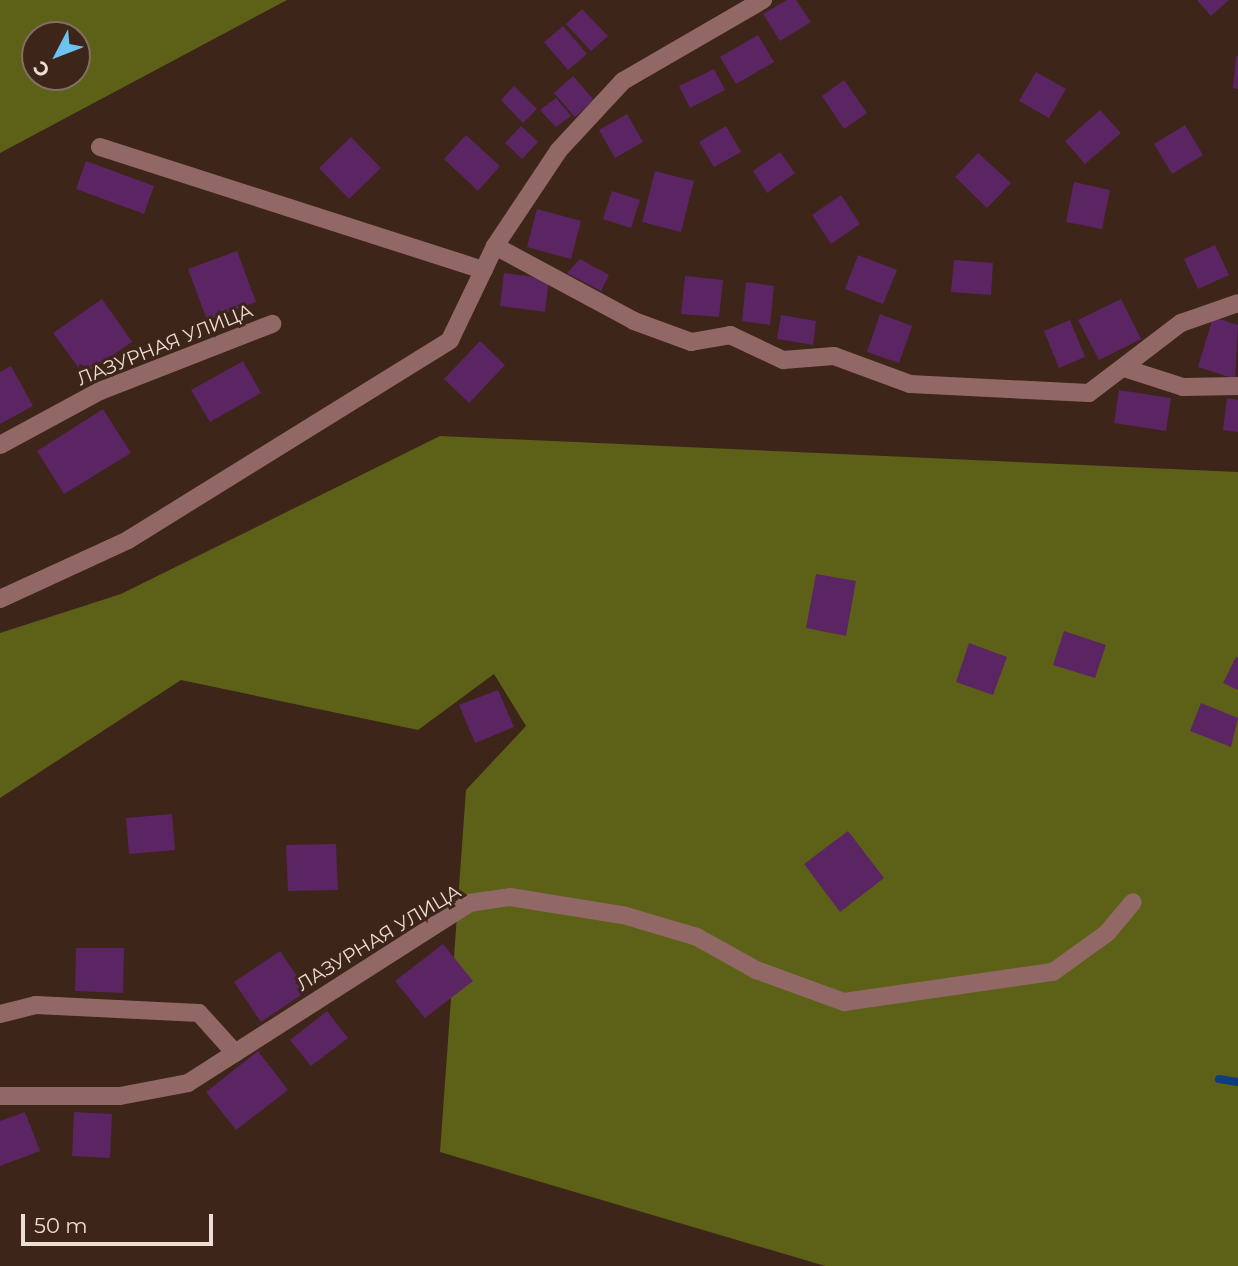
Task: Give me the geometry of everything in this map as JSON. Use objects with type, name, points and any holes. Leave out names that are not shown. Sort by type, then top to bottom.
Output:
[{"type":"street","points":[[0,599],[128,540],[450,340],[495,246],[559,150],[623,81],[763,0]]},
{"type":"street","points":[[100,147],[484,270]]},
{"type":"street","points":[[495,246],[634,321],[691,342],[730,335],[783,360],[835,356],[910,384],[1089,393],[1181,323],[1238,303]]},
{"type":"street","name":"ЛАЗУРНАЯ УЛИЦА","points":[[0,445],[100,391],[272,324]]},
{"type":"street","points":[[1124,368],[1183,387],[1238,386]]},
{"type":"street","name":"ЛАЗУРНАЯ УЛИЦА","points":[[0,1096],[120,1096],[188,1083],[469,904],[510,897],[624,915],[697,937],[756,970],[844,1002],[1053,972],[1107,933],[1133,902]]},
{"type":"street","points":[[0,1014],[36,1004],[199,1013],[235,1053]]},
{"type":"shaded area","points":[[0,0],[287,0],[0,153]]},
{"type":"shaded area","points":[[440,436],[1238,472],[1238,1266],[825,1266],[440,1152],[466,790],[526,726],[494,674],[418,730],[181,680],[0,798],[0,633],[121,594]]},
{"type":"building","points":[[787,0],[796,0],[811,22],[780,41],[763,14]]},
{"type":"building","points":[[1197,0],[1229,0],[1211,16]]},
{"type":"building","points":[[582,9],[608,36],[591,51],[566,24]]},
{"type":"building","points":[[563,26],[587,54],[568,70],[544,42]]},
{"type":"building","points":[[758,35],[774,62],[736,84],[720,57]]},
{"type":"building","points":[[1238,56],[1238,89],[1233,88]]},
{"type":"building","points":[[714,69],[725,90],[690,108],[679,86]]},
{"type":"building","points":[[1036,72],[1066,89],[1049,118],[1019,101]]},
{"type":"building","points":[[573,76],[594,100],[575,117],[554,93]]},
{"type":"building","points":[[844,80],[867,113],[844,129],[822,96]]},
{"type":"building","points":[[514,86],[537,109],[523,123],[501,100]]},
{"type":"building","points":[[556,98],[571,116],[556,127],[540,110]]},
{"type":"building","points":[[1100,110],[1121,133],[1085,164],[1065,141]]},
{"type":"building","points":[[627,114],[643,142],[615,158],[599,130]]},
{"type":"building","points":[[1185,125],[1203,155],[1172,174],[1154,144]]},
{"type":"building","points":[[521,126],[538,142],[522,159],[505,143]]},
{"type":"building","points":[[726,126],[741,152],[714,167],[699,142]]},
{"type":"building","points":[[466,135],[500,166],[478,191],[444,159]]},
{"type":"building","points":[[351,137],[381,168],[349,199],[319,168]]},
{"type":"building","points":[[780,152],[795,173],[767,193],[753,171]]},
{"type":"building","points":[[978,153],[1011,183],[987,208],[955,177]]},
{"type":"building","points":[[86,161],[154,186],[144,214],[76,189]]},
{"type":"building","points":[[655,171],[694,181],[681,232],[642,222]]},
{"type":"building","points":[[1074,182],[1110,190],[1102,229],[1066,222]]},
{"type":"building","points":[[612,191],[640,200],[631,228],[603,219]]},
{"type":"building","points":[[841,195],[860,224],[831,244],[812,215]]},
{"type":"building","points":[[537,209],[581,221],[571,259],[527,247]]},
{"type":"building","points":[[1215,245],[1229,275],[1198,289],[1184,259]]},
{"type":"building","points":[[237,251],[256,302],[207,320],[188,269]]},
{"type":"building","points":[[858,255],[897,270],[883,304],[845,289]]},
{"type":"building","points":[[580,259],[609,275],[601,291],[567,273]]},
{"type":"building","points":[[954,260],[993,263],[991,295],[951,292]]},
{"type":"building","points":[[504,273],[549,279],[545,312],[500,306]]},
{"type":"building","points":[[685,276],[723,280],[719,317],[681,314]]},
{"type":"building","points":[[746,282],[774,286],[770,325],[742,321]]},
{"type":"building","points":[[102,299],[132,342],[84,375],[53,333]]},
{"type":"building","points":[[1121,299],[1141,339],[1099,360],[1078,320]]},
{"type":"building","points":[[880,314],[912,326],[899,363],[867,352]]},
{"type":"building","points":[[781,315],[816,321],[813,345],[777,339]]},
{"type":"building","points":[[1213,317],[1238,325],[1235,379],[1198,367]]},
{"type":"building","points":[[1070,320],[1085,357],[1059,368],[1044,331]]},
{"type":"building","points":[[480,341],[505,365],[469,403],[444,379]]},
{"type":"building","points":[[243,361],[261,393],[210,422],[191,390]]},
{"type":"building","points":[[11,366],[33,406],[0,424],[0,372]]},
{"type":"building","points":[[1119,390],[1171,398],[1166,431],[1114,423]]},
{"type":"building","points":[[1227,398],[1238,400],[1238,432],[1223,430]]},
{"type":"building","points":[[103,409],[131,453],[64,494],[37,451]]},
{"type":"building","points":[[816,574],[856,581],[846,636],[806,628]]},
{"type":"building","points":[[1064,631],[1106,645],[1095,678],[1053,665]]},
{"type":"building","points":[[969,643],[1007,657],[993,695],[956,682]]},
{"type":"building","points":[[1236,657],[1238,658],[1238,690],[1223,683]]},
{"type":"building","points":[[498,690],[514,727],[475,743],[459,705]]},
{"type":"building","points":[[1201,703],[1238,718],[1231,747],[1190,731]]},
{"type":"building","points":[[172,814],[175,850],[129,854],[126,818]]},
{"type":"building","points":[[848,831],[884,878],[840,912],[804,864]]},
{"type":"building","points":[[336,844],[338,890],[288,891],[286,845]]},
{"type":"building","points":[[443,944],[473,981],[425,1018],[395,981]]},
{"type":"building","points":[[76,948],[124,948],[123,993],[75,991]]},
{"type":"building","points":[[280,951],[307,991],[261,1022],[234,982]]},
{"type":"building","points":[[327,1011],[348,1038],[311,1066],[290,1040]]},
{"type":"building","points":[[258,1051],[288,1090],[236,1130],[206,1092]]},
{"type":"building","points":[[25,1112],[40,1151],[0,1166],[0,1121]]},
{"type":"building","points":[[74,1112],[112,1114],[110,1158],[72,1156]]},
{"type":"waterway","points":[[1219,1079],[1238,1082]]}]
